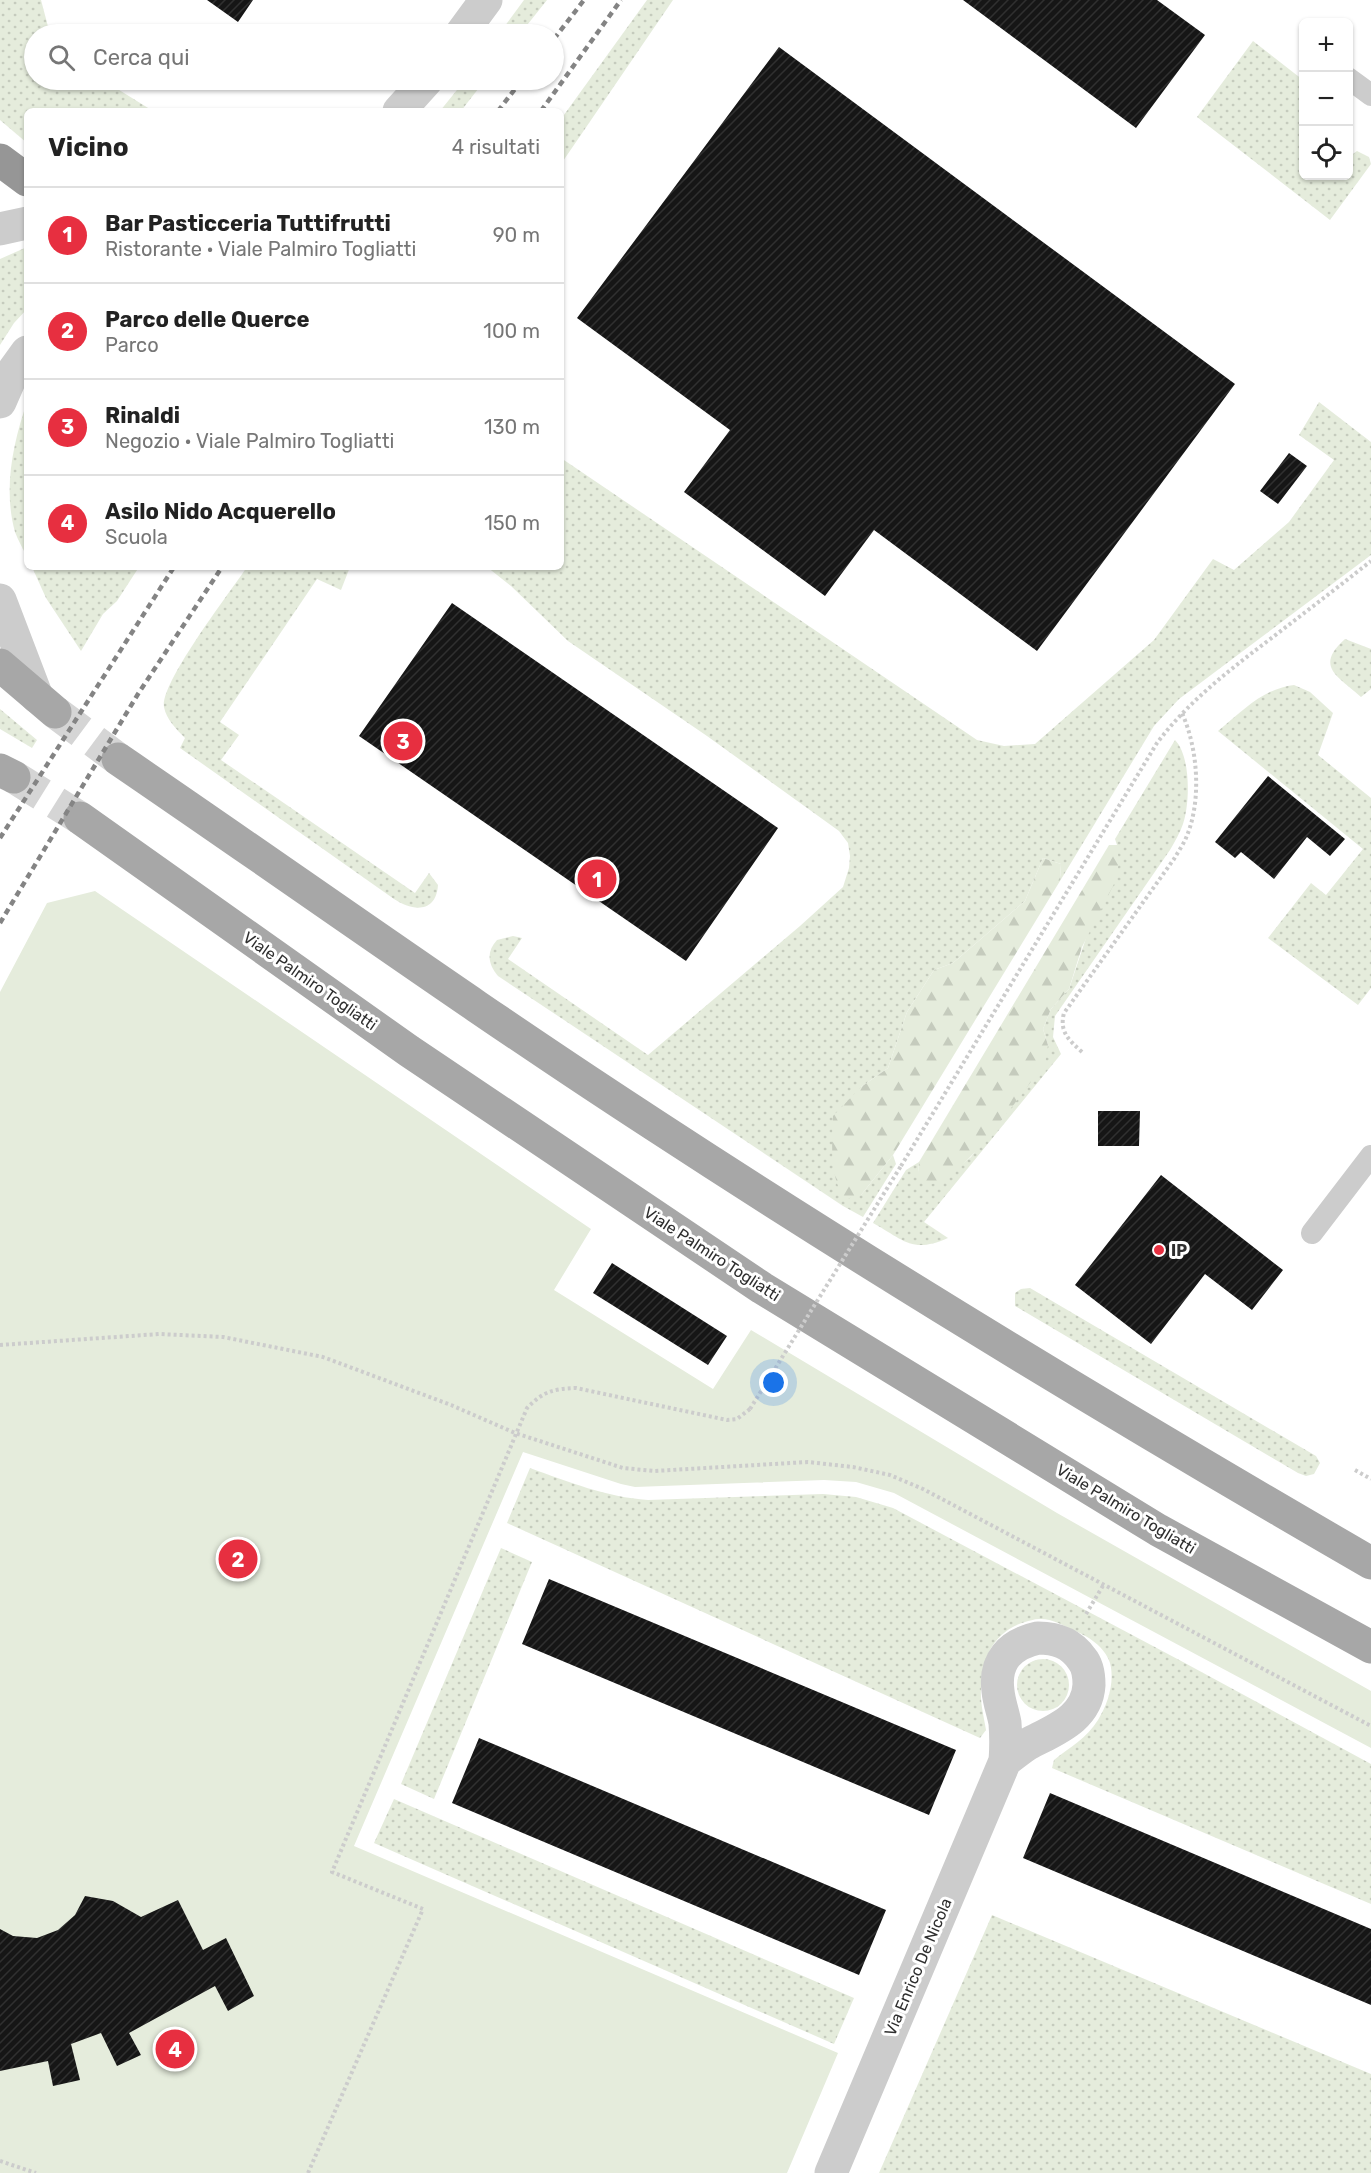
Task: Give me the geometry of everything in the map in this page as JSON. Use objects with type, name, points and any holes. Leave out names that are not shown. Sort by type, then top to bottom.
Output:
[{"type":"highway","points":[[0,160],[24,178]]},
{"type":"main road","points":[[0,665],[46,704]]},
{"type":"main road","points":[[118,759],[642,1117],[791,1214],[1174,1448],[1371,1563]]},
{"type":"main road","name":"Viale Palmiro Togliatti","points":[[80,818],[410,1051],[762,1288],[1158,1530],[1371,1647]]},
{"type":"street","points":[[468,24],[486,0]]},
{"type":"street","points":[[402,108],[418,90]]},
{"type":"street","points":[[0,216],[24,220]]},
{"type":"street","points":[[0,229],[24,222]]},
{"type":"street","points":[[0,402],[14,370],[24,356]]},
{"type":"street","points":[[0,600],[46,704]]},
{"type":"street","name":"Via Enrico De Nicola","points":[[831,2173],[1005,1761]]},
{"type":"lane","points":[[1353,82],[1371,95]]},
{"type":"lane","points":[[1312,1233],[1371,1156]]},
{"type":"path","points":[[308,2173],[423,1909],[332,1872],[527,1408],[539,1396],[556,1389],[576,1388],[727,1420],[737,1419],[750,1409],[901,1166],[1157,743],[1182,712],[1231,669],[1371,561]]},
{"type":"path","points":[[1082,1052],[1067,1039],[1063,1031],[1065,1013],[1174,859],[1186,838],[1193,814],[1196,790],[1187,725],[1182,712]]},
{"type":"path","points":[[0,1346],[159,1334],[223,1337],[323,1357],[515,1433],[623,1468],[654,1471],[808,1462],[853,1467],[890,1475],[973,1515],[1371,1726]]},
{"type":"path","points":[[1355,1470],[1371,1479]]},
{"type":"path","points":[[0,2161],[36,2173]]},
{"type":"green space","points":[[0,0],[41,0],[47,24],[24,24],[24,90],[119,90],[148,108],[24,108],[24,140],[0,120]]},
{"type":"green space","points":[[524,0],[547,0],[528,24],[506,24]]},
{"type":"green space","points":[[647,0],[673,0],[564,160],[564,115]]},
{"type":"green space","points":[[1253,41],[1299,77],[1299,180],[1353,180],[1353,154],[1357,151],[1369,157],[1371,164],[1330,220],[1197,117]]},
{"type":"green space","points":[[457,90],[477,90],[463,108],[442,108]]},
{"type":"green space","points":[[24,248],[24,312],[0,345],[0,259]]},
{"type":"green space","points":[[1319,402],[1371,442],[1371,555],[1179,699],[1154,726],[1060,881],[1061,864],[1043,858],[1025,901],[953,963],[934,970],[907,1012],[888,1068],[861,1087],[861,1195],[893,1155],[896,1164],[863,1217],[843,1206],[495,972],[490,962],[493,944],[497,940],[513,936],[522,938],[508,959],[648,1055],[843,887],[849,868],[848,843],[839,831],[707,736],[568,641],[511,586],[491,570],[564,570],[564,460],[977,740],[1004,746],[1035,744],[1154,640],[1213,559],[1234,570],[1289,522],[1334,460],[1299,435]]},
{"type":"green space","points":[[24,413],[24,551],[15,532],[10,499],[11,466]]},
{"type":"green space","points":[[33,570],[137,570],[117,601],[103,614],[81,651],[46,598]]},
{"type":"green space","points":[[245,570],[349,570],[341,590],[317,579],[220,722],[239,735],[221,760],[415,893],[429,873],[438,885],[433,901],[428,905],[408,906],[394,899],[180,748],[185,738],[167,716],[164,707],[166,695],[184,658]]},
{"type":"green space","points":[[1345,639],[1371,649],[1371,689],[1361,697],[1338,677],[1330,664],[1331,657]]},
{"type":"green space","points":[[1294,685],[1310,692],[1333,713],[1318,755],[1371,798],[1371,988],[1358,1005],[1268,938],[1311,883],[1326,895],[1363,849],[1218,731],[1262,696]]},
{"type":"green space","points":[[0,709],[37,740],[32,748],[0,729]]},
{"type":"green space","points":[[1175,740],[1184,757],[1188,780],[1187,805],[1179,834],[1055,1016],[1053,1037],[1061,1054],[924,1222],[948,1238],[936,1243],[917,1245],[873,1223],[906,1170],[919,1162],[918,1172],[945,1178],[971,1157],[1048,1045],[1043,1029],[1051,1009],[1069,989],[1117,845],[1115,839]]},
{"type":"green space","points":[[1109,845],[1117,845],[1119,863],[1114,884],[1082,947],[1069,989],[1051,1009],[1043,1029],[1048,1045],[1045,1063],[992,1132],[959,1168],[944,1179],[931,1184],[922,1181],[918,1172],[919,1162]]},
{"type":"green space","points":[[1043,858],[1061,864],[1060,881],[893,1155],[861,1195],[846,1199],[834,1171],[833,1116],[861,1087],[888,1068],[907,1012],[934,970],[953,963],[1025,901]]},
{"type":"green space","points":[[95,891],[591,1229],[554,1290],[713,1389],[751,1330],[1057,1513],[1371,1691],[1371,1748],[894,1493],[856,1482],[824,1480],[635,1487],[523,1452],[354,1846],[838,2053],[787,2173],[0,2173],[0,992],[47,903]]},
{"type":"green space","points":[[1030,1288],[1316,1456],[1320,1463],[1314,1474],[1306,1476],[1298,1473],[1015,1306],[1015,1293],[1021,1289]]},
{"type":"green space","points":[[530,1468],[617,1496],[648,1500],[823,1494],[856,1497],[893,1508],[1371,1764],[1371,1904],[1052,1768],[1054,1760],[1094,1726],[1110,1693],[1112,1678],[1108,1657],[1100,1647],[1084,1635],[1056,1622],[1039,1619],[1014,1626],[997,1639],[987,1657],[982,1678],[981,1694],[986,1730],[980,1738],[507,1523]]},
{"type":"green space","points":[[501,1548],[532,1562],[434,1799],[401,1784]]},
{"type":"green space","points":[[1043,1659],[1053,1661],[1061,1667],[1067,1675],[1069,1685],[1067,1695],[1061,1703],[1053,1709],[1043,1711],[1033,1709],[1025,1703],[1019,1695],[1017,1685],[1019,1675],[1025,1667],[1033,1661]]},
{"type":"green space","points":[[394,1799],[854,1998],[834,2044],[374,1843]]},
{"type":"green space","points":[[992,1915],[1371,2074],[1371,2173],[879,2173]]},
{"type":"building","points":[[207,0],[253,0],[238,22]]},
{"type":"building","points":[[963,0],[1157,0],[1205,35],[1136,128]]},
{"type":"building","points":[[779,47],[1235,384],[1037,651],[874,530],[825,596],[684,492],[730,430],[577,318]]},
{"type":"building","points":[[1289,453],[1307,466],[1278,504],[1260,491]]},
{"type":"building","points":[[452,603],[778,828],[686,961],[359,736]]},
{"type":"building","points":[[1268,776],[1345,839],[1330,856],[1307,837],[1274,879],[1241,852],[1235,858],[1215,842]]},
{"type":"building","points":[[1098,1111],[1140,1111],[1139,1146],[1098,1146]]},
{"type":"building","points":[[1161,1175],[1283,1270],[1252,1310],[1205,1274],[1151,1344],[1075,1285]]},
{"type":"building","points":[[612,1263],[727,1336],[708,1365],[593,1293]]},
{"type":"building","points":[[549,1579],[956,1750],[929,1815],[522,1644]]},
{"type":"building","points":[[479,1738],[886,1910],[859,1975],[452,1803]]},
{"type":"building","points":[[1050,1793],[1371,1929],[1371,2005],[1023,1858]]},
{"type":"building","points":[[85,1896],[113,1901],[141,1917],[178,1900],[203,1950],[226,1938],[254,1996],[228,2011],[215,1986],[129,2033],[141,2055],[117,2066],[101,2033],[71,2044],[80,2080],[53,2086],[48,2061],[0,2071],[0,1929],[13,1936],[37,1938],[58,1930],[75,1915]]},
{"type":"tunnel","points":[[55,712],[118,759]]},
{"type":"tunnel","points":[[14,777],[80,818]]},
{"type":"railway","points":[[564,26],[584,0]]},
{"type":"railway","points":[[564,79],[621,0]]},
{"type":"railway","points":[[500,108],[514,90]]},
{"type":"railway","points":[[543,108],[556,90]]},
{"type":"railway","points":[[0,838],[172,570]]},
{"type":"railway","points":[[0,923],[138,694],[220,570]]},
{"type":"place","name":"Rinaldi","points":[[403,741]]},
{"type":"place","name":"Bar Pasticceria Tuttifrutti","points":[[597,879]]},
{"type":"place","name":"IP","points":[[1159,1250]]},
{"type":"place","name":"Parco delle Querce","points":[[238,1559]]},
{"type":"place","name":"Asilo Nido Acquerello","points":[[175,2049]]}]
